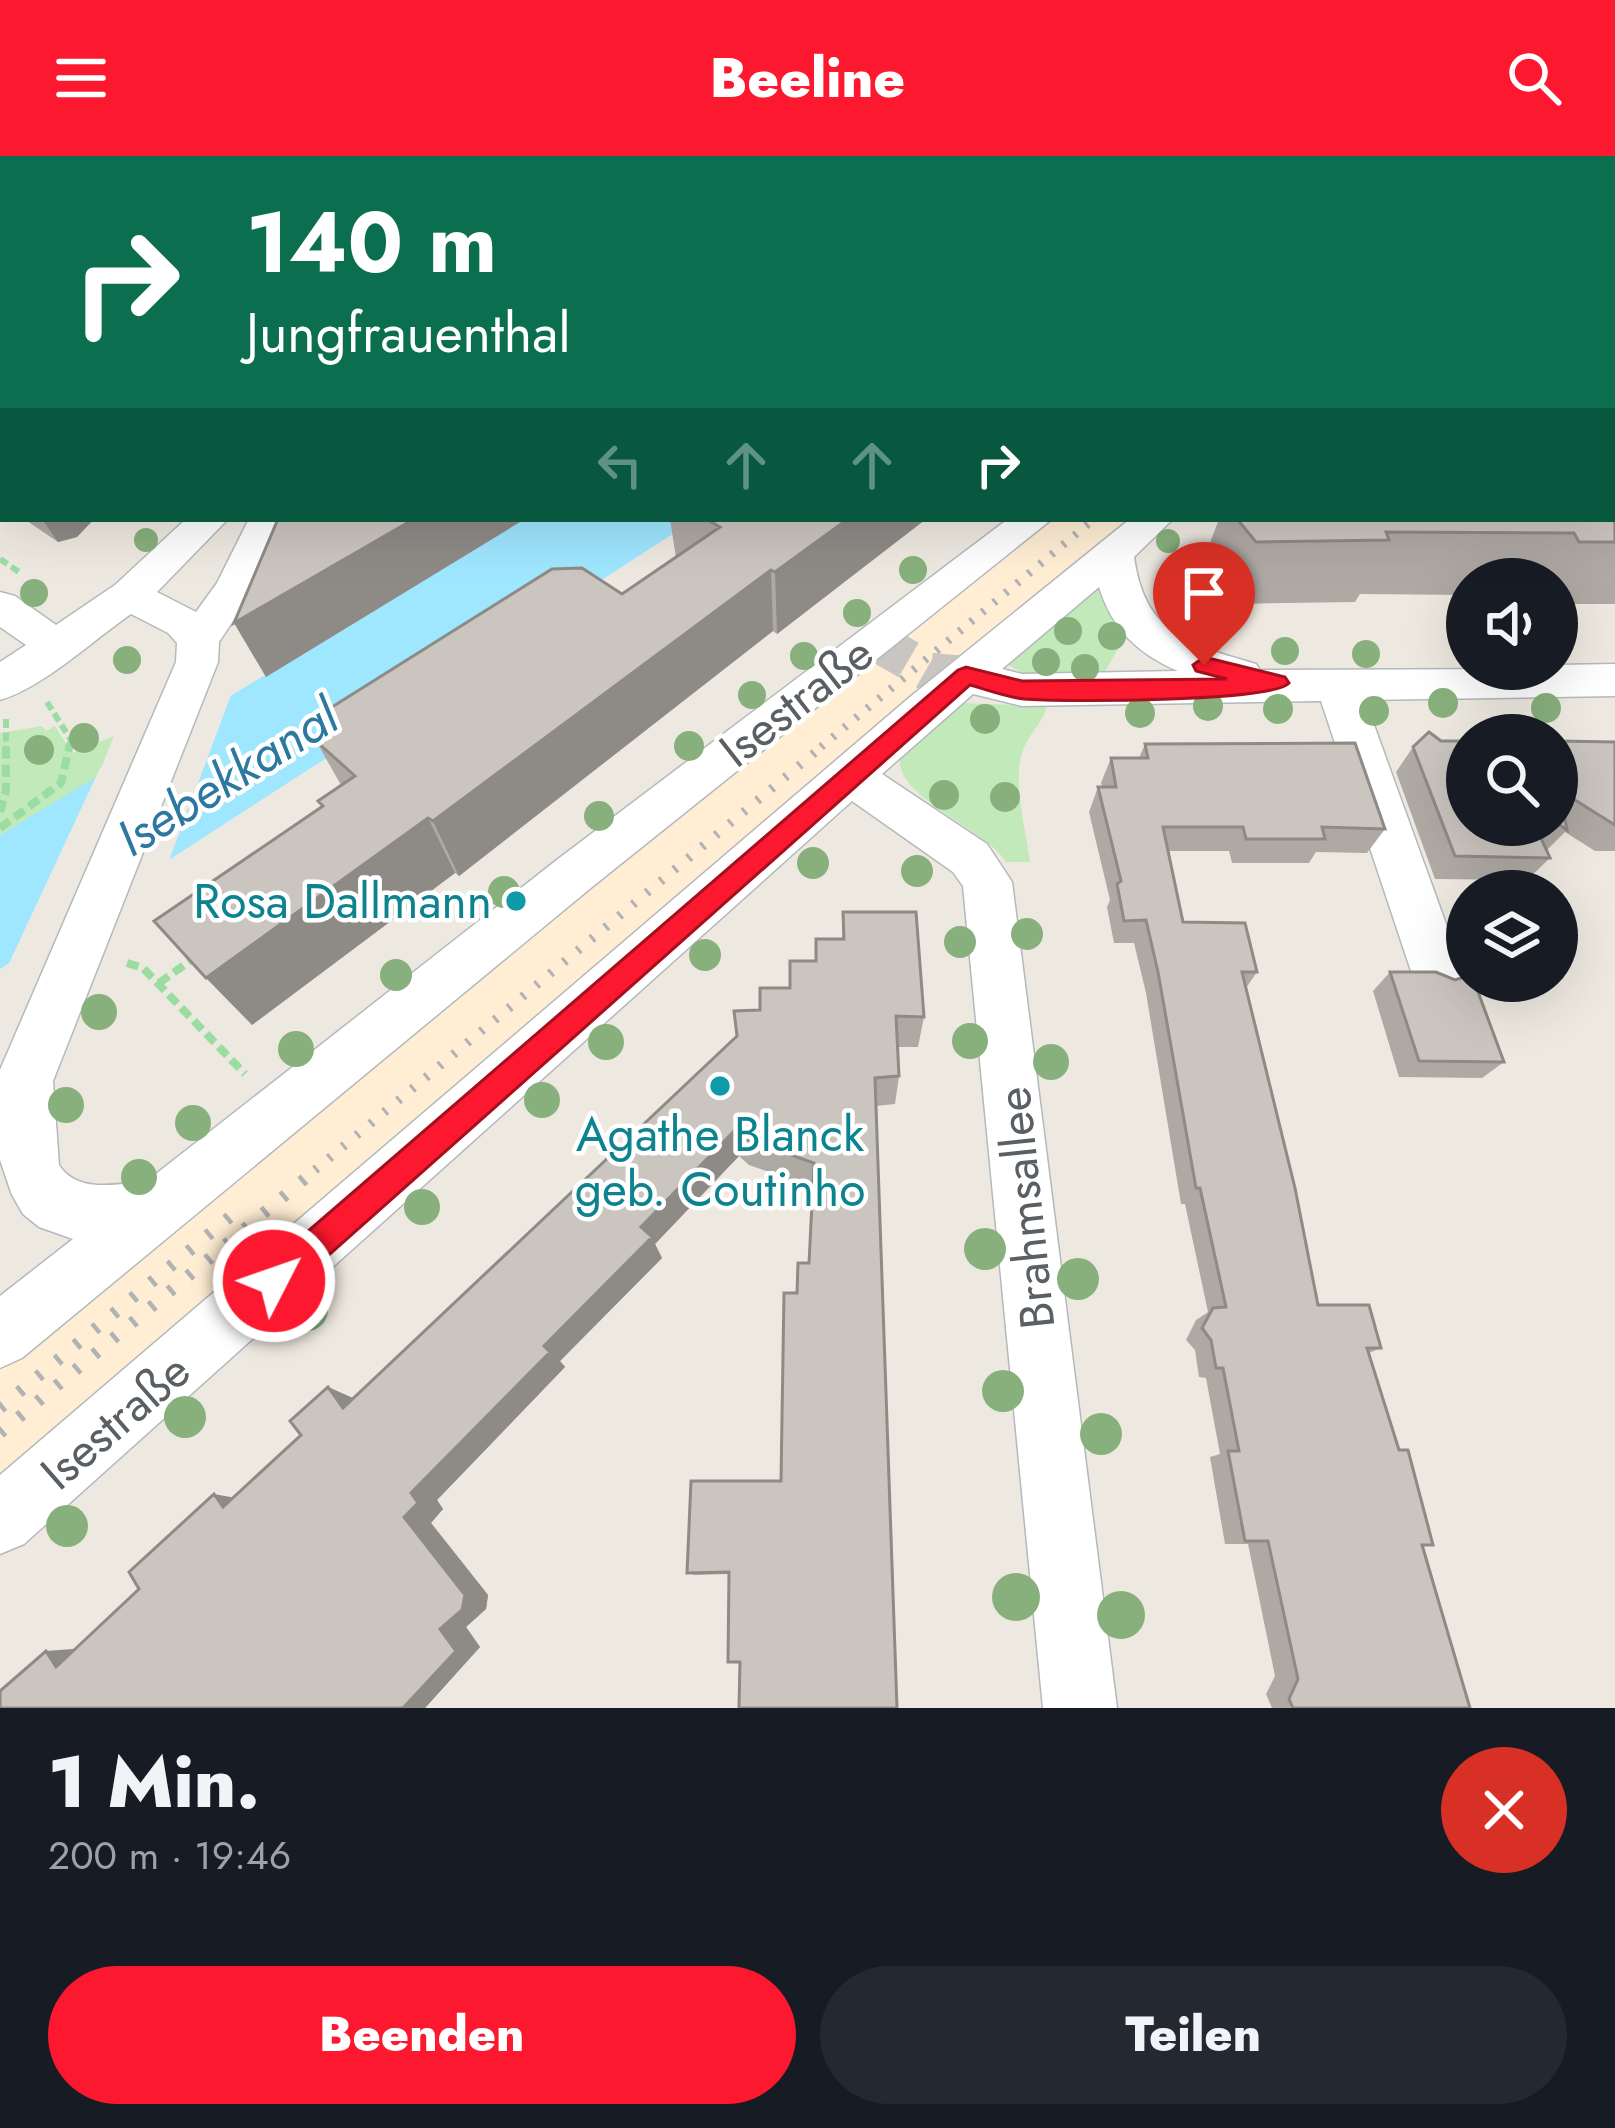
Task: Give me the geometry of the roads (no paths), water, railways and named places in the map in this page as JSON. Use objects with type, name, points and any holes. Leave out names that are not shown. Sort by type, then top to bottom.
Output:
[{"type":"street","points":[[3,698],[58,647],[129,595],[206,522]]},
{"type":"street","points":[[0,1203],[16,1112],[102,960],[197,662],[198,640],[235,588],[267,522]]},
{"type":"street","name":"Isestraße","points":[[0,1336],[574,873],[1029,522]]},
{"type":"street","points":[[1133,535],[1117,596],[1144,632],[1204,665],[1277,683]]},
{"type":"street","name":"Isestraße","points":[[0,1520],[1133,535]]},
{"type":"street","points":[[129,595],[184,623],[198,640]]},
{"type":"street","points":[[0,606],[58,647]]},
{"type":"street","points":[[966,676],[1022,690],[1615,680]]},
{"type":"street","points":[[1337,683],[1437,971]]},
{"type":"street","name":"Brahmsallee","points":[[851,777],[970,858],[987,882],[1079,1708]]},
{"type":"street","points":[[16,1112],[32,1181],[52,1201],[70,1211],[109,1216],[155,1209]]},
{"type":"water","name":"Isebekkanal","points":[[519,522],[691,522],[0,969],[0,835]]},
{"type":"tunnel","points":[[874,640],[931,673],[966,676]]},
{"type":"railway","points":[[821,747],[1090,522]]},
{"type":"railway","points":[[315,1170],[825,744]]},
{"type":"railway","points":[[0,1433],[319,1167]]},
{"type":"railway","points":[[0,1408],[231,1216]]},
{"type":"place","name":"Rosa Dallmann","points":[[516,901]]},
{"type":"place","name":"Agathe Blanck geb. Coutinho","points":[[720,1086]]}]
